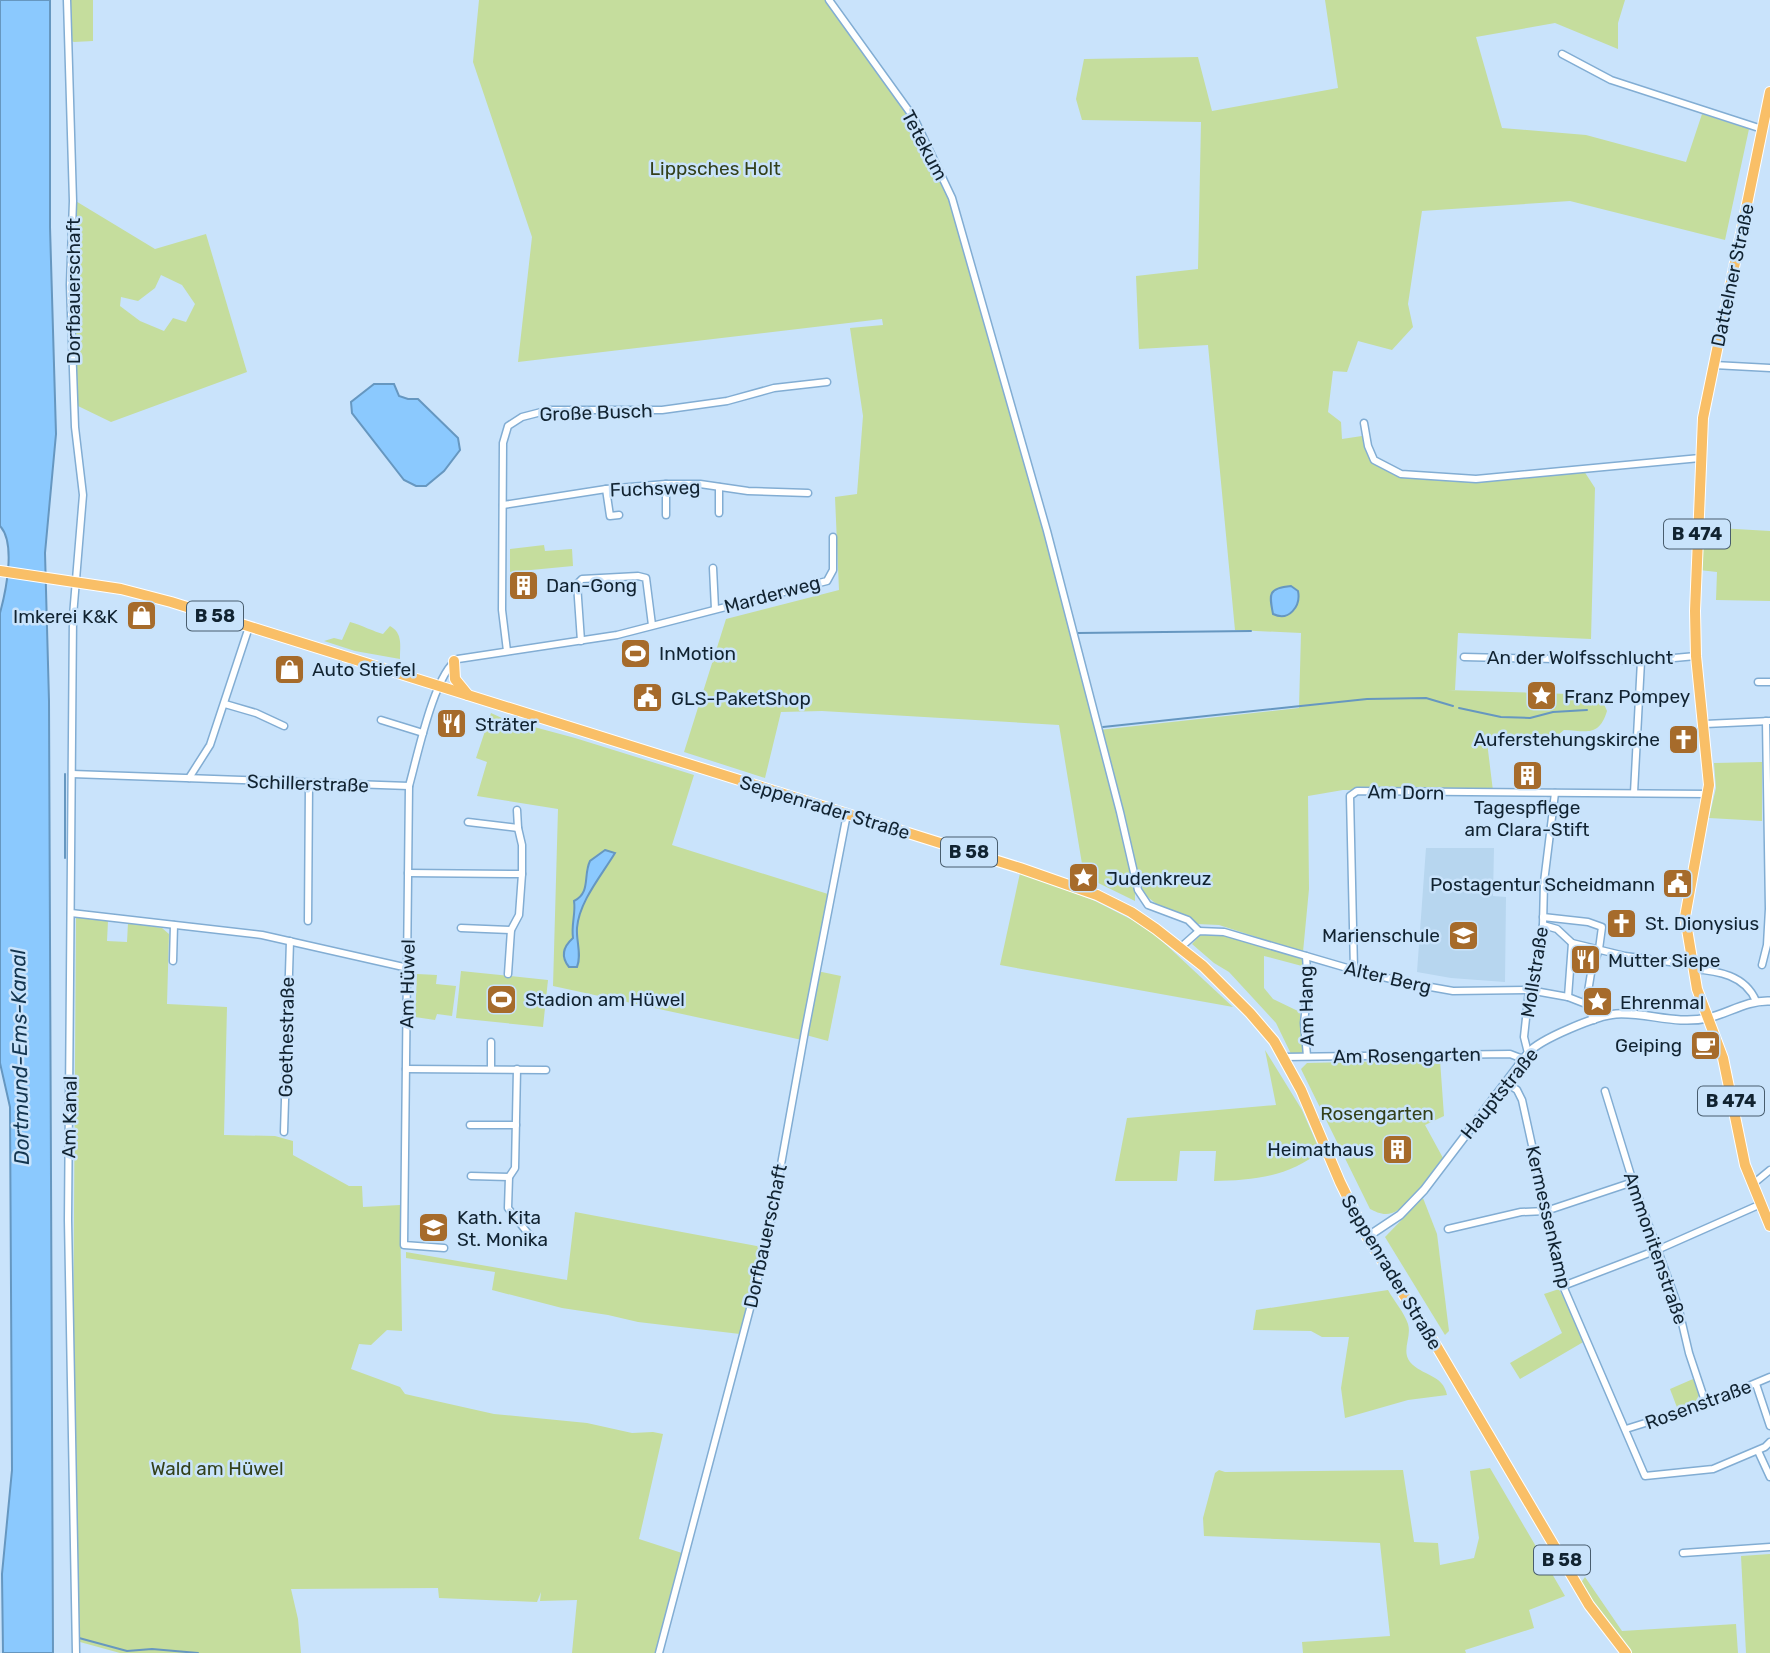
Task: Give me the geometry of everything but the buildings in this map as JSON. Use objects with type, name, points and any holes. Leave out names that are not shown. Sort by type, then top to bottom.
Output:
[{"type":"main road","name":"Dattelner Straße","points":[[1708,1018],[1697,989],[1685,917],[1710,777],[1696,656],[1695,575],[1700,457],[1703,418],[1770,92]]},
{"type":"main road","name":"Seppenrader Straße","points":[[0,571],[121,589],[249,627],[1020,868],[1097,895],[1131,912],[1181,947],[1250,1013],[1286,1056],[1340,1182],[1367,1237],[1437,1347],[1589,1605],[1626,1653]]},
{"type":"main road","points":[[454,661],[455,680],[471,697]]},
{"type":"main road","name":"B 474","points":[[1708,1018],[1723,1058],[1745,1165],[1755,1182],[1770,1226]]},
{"type":"street","name":"Dorfbauerschaft","points":[[67,0],[73,201],[71,298],[75,427],[83,495],[76,582]]},
{"type":"street","name":"Tetekum","points":[[829,0],[914,118],[952,198],[1047,531],[1138,890],[1148,905],[1188,920],[1199,931]]},
{"type":"street","points":[[1562,54],[1611,80],[1762,129]]},
{"type":"street","points":[[1714,365],[1770,368]]},
{"type":"street","name":"Große Busch","points":[[507,651],[502,611],[503,443],[508,426],[522,417],[549,411],[662,410],[727,401],[774,388],[827,382]]},
{"type":"street","points":[[1364,423],[1368,446],[1374,460],[1401,474],[1427,477],[1476,479],[1700,457]]},
{"type":"street","points":[[666,484],[666,515]]},
{"type":"street","name":"Fuchsweg","points":[[503,505],[606,489],[666,484],[700,484],[748,491],[807,492]]},
{"type":"street","points":[[719,487],[719,513]]},
{"type":"street","points":[[606,489],[610,516],[619,515]]},
{"type":"street","name":"Marderweg","points":[[454,661],[617,635],[827,581],[833,570],[833,537]]},
{"type":"street","name":"Marderweg","points":[[713,568],[715,609]]},
{"type":"street","points":[[581,641],[577,584],[582,579],[638,576],[646,578],[652,625]]},
{"type":"street","name":"Am Kanal","points":[[75,1653],[68,1220],[73,616],[76,582]]},
{"type":"street","points":[[72,774],[189,778],[210,745],[249,627]]},
{"type":"street","name":"An der Wolfsschlucht","points":[[1464,657],[1641,661],[1696,656]]},
{"type":"street","points":[[438,687],[454,661]]},
{"type":"street","points":[[1634,793],[1641,661]]},
{"type":"street","points":[[1758,682],[1770,682]]},
{"type":"street","name":"Am Hüwel","points":[[438,687],[409,786],[404,1245],[444,1248]]},
{"type":"street","points":[[225,704],[256,713],[284,726]]},
{"type":"street","points":[[381,720],[423,733]]},
{"type":"street","points":[[1705,724],[1768,721],[1769,909],[1767,944],[1762,965]]},
{"type":"street","name":"Schillerstraße","points":[[189,778],[409,786]]},
{"type":"street","points":[[308,921],[309,783]]},
{"type":"street","name":"Am Dorn","points":[[1353,970],[1352,794],[1357,791],[1555,793]]},
{"type":"street","points":[[1555,793],[1708,794]]},
{"type":"street","name":"Mollstraße","points":[[1526,1056],[1524,1037],[1529,989],[1535,978],[1543,921],[1544,882],[1555,793]]},
{"type":"street","points":[[508,974],[512,930],[519,915],[522,874],[523,845],[517,810]]},
{"type":"street","name":"Dorfbauerschaft","points":[[659,1653],[766,1248],[847,814]]},
{"type":"street","points":[[468,822],[518,828]]},
{"type":"street","points":[[408,873],[522,874]]},
{"type":"street","points":[[71,913],[262,935],[408,968]]},
{"type":"street","points":[[1543,921],[1572,943],[1625,956],[1726,973],[1750,989],[1756,1001]]},
{"type":"street","points":[[1543,921],[1600,926],[1603,930],[1586,1004],[1594,1020]]},
{"type":"street","points":[[173,961],[174,925]]},
{"type":"street","points":[[461,928],[512,930]]},
{"type":"street","points":[[1181,947],[1199,931]]},
{"type":"street","name":"Alter Berg","points":[[1199,931],[1224,932],[1384,979],[1452,991],[1529,989],[1569,997],[1586,1004]]},
{"type":"street","name":"Goethestraße","points":[[284,1132],[290,941]]},
{"type":"street","points":[[1569,997],[1572,943]]},
{"type":"street","name":"Am Hang","points":[[1306,956],[1308,987],[1304,1023],[1307,1056]]},
{"type":"street","name":"Hauptstraße","points":[[1367,1237],[1400,1215],[1424,1190],[1526,1056],[1542,1041],[1614,1014],[1682,1021],[1708,1018],[1756,1001],[1770,1001]]},
{"type":"street","points":[[491,1042],[491,1069]]},
{"type":"street","name":"Am Rosengarten","points":[[1286,1056],[1526,1056]]},
{"type":"street","points":[[406,1069],[546,1070]]},
{"type":"street","points":[[517,1069],[515,1168],[509,1177],[508,1208],[534,1241]]},
{"type":"street","name":"Kermessenkamp","points":[[1507,1083],[1517,1090],[1522,1100],[1563,1286],[1645,1476],[1713,1469],[1758,1451]]},
{"type":"street","name":"Ammonitenstraße","points":[[1605,1091],[1633,1182],[1678,1306],[1689,1353],[1706,1404]]},
{"type":"street","points":[[470,1125],[516,1125]]},
{"type":"street","points":[[1755,1182],[1770,1170]]},
{"type":"street","points":[[471,1176],[509,1177]]},
{"type":"street","points":[[1448,1229],[1521,1212],[1546,1211],[1633,1182]]},
{"type":"street","points":[[1563,1286],[1657,1250],[1761,1204]]},
{"type":"street","name":"Rosenstraße","points":[[1626,1429],[1706,1404],[1770,1377]]},
{"type":"street","points":[[1756,1384],[1770,1426]]},
{"type":"street","points":[[1770,1443],[1758,1451],[1770,1477]]},
{"type":"street","points":[[1683,1553],[1770,1547]]},
{"type":"shaded area","name":"Marienschule","points":[[1426,848],[1494,848],[1493,896],[1506,897],[1505,982],[1451,978],[1417,972]]},
{"type":"green space","points":[[69,0],[93,0],[93,41],[69,40]]},
{"type":"green space","name":"Lippsches Holt","points":[[479,0],[826,0],[911,118],[950,197],[979,292],[1099,730],[1299,708],[1301,633],[1235,630],[1208,345],[1139,349],[1136,276],[1198,269],[1201,122],[1082,120],[1076,99],[1084,59],[1198,57],[1212,111],[1338,88],[1325,0],[1625,0],[1618,23],[1618,49],[1555,23],[1476,37],[1502,128],[1586,135],[1686,162],[1702,114],[1749,129],[1725,240],[1570,201],[1422,211],[1408,304],[1413,327],[1392,350],[1358,341],[1347,372],[1333,371],[1328,412],[1341,422],[1342,439],[1362,436],[1366,448],[1388,471],[1479,480],[1584,471],[1595,488],[1591,639],[1458,633],[1455,690],[1447,690],[1600,695],[1607,711],[1604,719],[1591,731],[1564,730],[1547,744],[1487,742],[1493,791],[1343,790],[1308,796],[1309,889],[1303,952],[1219,925],[1197,924],[1159,906],[1145,895],[1137,883],[1135,901],[1084,876],[1059,725],[822,711],[781,712],[765,778],[684,752],[726,619],[839,590],[835,497],[857,494],[863,416],[850,328],[883,325],[882,319],[518,362],[532,237],[473,62]]},
{"type":"green space","points":[[74,200],[155,249],[206,234],[247,372],[111,422],[78,406],[72,283]],"holes":[[[161,275],[182,285],[195,304],[186,322],[173,318],[164,331],[140,321],[120,306],[121,297],[138,301],[155,288]]]},
{"type":"green space","points":[[1701,527],[1770,531],[1770,601],[1716,600],[1717,572],[1699,570]]},
{"type":"green space","points":[[544,545],[545,551],[572,549],[573,566],[510,572],[510,549]]},
{"type":"green space","points":[[350,622],[383,634],[390,626],[397,632],[400,640],[400,659],[355,651],[324,641],[334,638],[342,640]]},
{"type":"green space","points":[[491,713],[694,775],[672,845],[828,894],[802,1040],[553,986],[558,809],[477,796],[487,762],[476,758]]},
{"type":"green space","points":[[1762,762],[1762,821],[1709,818],[1716,788],[1714,763]]},
{"type":"green space","points":[[1020,873],[1093,900],[1148,928],[1233,1007],[1000,965]]},
{"type":"green space","name":"Wald am Hüwel","points":[[76,917],[108,921],[107,941],[127,942],[128,923],[162,928],[169,934],[167,1004],[227,1007],[224,1135],[275,1136],[293,1141],[293,1155],[349,1186],[362,1186],[363,1207],[400,1205],[402,1331],[387,1330],[371,1345],[359,1344],[351,1369],[400,1387],[405,1394],[494,1414],[587,1423],[632,1433],[663,1434],[639,1539],[685,1554],[658,1653],[572,1653],[577,1600],[540,1601],[541,1592],[537,1602],[439,1598],[438,1588],[291,1589],[298,1619],[301,1653],[120,1653],[80,1642],[77,1613],[73,1363]]},
{"type":"green space","points":[[1220,933],[1302,958],[1302,966],[1264,956],[1264,988],[1273,999],[1300,1012],[1304,1061],[1294,1060],[1276,1023],[1229,972],[1192,944],[1201,934]]},
{"type":"green space","name":"Stadion am Hüwel","points":[[461,971],[548,980],[543,1027],[456,1018]]},
{"type":"green space","points":[[817,971],[841,976],[828,1041],[806,1035]]},
{"type":"green space","points":[[417,974],[437,975],[436,984],[456,986],[452,1016],[437,1014],[435,1020],[415,1017]]},
{"type":"green space","points":[[1265,1050],[1302,1110],[1320,1151],[1283,1172],[1242,1180],[1214,1181],[1216,1151],[1180,1151],[1177,1181],[1115,1181],[1127,1118],[1276,1105]]},
{"type":"green space","name":"Rosengarten","points":[[1440,1060],[1444,1116],[1425,1125],[1443,1158],[1420,1189],[1399,1210],[1383,1214],[1370,1209],[1301,1069],[1307,1063]]},
{"type":"green space","points":[[1423,1198],[1437,1234],[1449,1331],[1445,1335],[1385,1237]]},
{"type":"green space","points":[[575,1212],[762,1247],[740,1334],[638,1322],[562,1308],[492,1290],[495,1272],[406,1258],[406,1252],[567,1280]]},
{"type":"green space","points":[[1559,1289],[1585,1341],[1520,1379],[1510,1363],[1562,1333],[1544,1294]]},
{"type":"green space","points":[[1388,1290],[1408,1324],[1407,1357],[1415,1367],[1437,1379],[1447,1395],[1408,1400],[1345,1418],[1341,1388],[1349,1337],[1322,1337],[1311,1331],[1253,1330],[1256,1310]]},
{"type":"green space","points":[[1693,1379],[1699,1395],[1695,1403],[1678,1410],[1670,1389]]},
{"type":"green space","points":[[1490,1468],[1565,1596],[1529,1610],[1534,1628],[1465,1650],[1466,1653],[1303,1653],[1302,1642],[1390,1636],[1380,1543],[1204,1536],[1203,1518],[1215,1473],[1219,1470],[1403,1470],[1414,1542],[1438,1543],[1440,1565],[1474,1558],[1479,1538],[1470,1471]]},
{"type":"green space","points":[[1770,1554],[1770,1653],[1746,1653],[1741,1556]]},
{"type":"green space","points":[[1585,1577],[1622,1631],[1736,1624],[1738,1653],[1630,1653],[1580,1584]]},
{"type":"water","name":"Dortmund-Ems-Kanal","points":[[0,0],[50,0],[50,227],[56,434],[45,553],[49,701],[53,1653],[3,1653],[2,1574],[12,1470],[10,1107],[0,1063],[0,613],[9,555],[5,534],[0,526]]},
{"type":"water","points":[[374,384],[394,384],[399,396],[418,399],[458,438],[460,450],[444,471],[426,486],[416,486],[404,480],[352,413],[351,402]]},
{"type":"water","points":[[1291,586],[1298,591],[1296,607],[1284,616],[1273,614],[1272,593],[1278,588]]},
{"type":"water","points":[[605,850],[615,853],[582,909],[577,928],[577,967],[569,967],[564,955],[567,944],[573,938],[574,901],[585,889],[590,861]]},
{"type":"waterway","points":[[1078,633],[1251,631]]},
{"type":"waterway","points":[[1103,727],[1367,699],[1426,698],[1453,706]]},
{"type":"waterway","points":[[1459,708],[1501,717],[1530,718],[1553,712],[1587,710]]},
{"type":"waterway","points":[[65,774],[65,858]]},
{"type":"waterway","points":[[79,1638],[127,1651],[152,1649],[198,1653]]},
{"type":"place","name":"Dan-Gong","points":[[523,585]]},
{"type":"place","name":"Imkerei K&K","points":[[141,616]]},
{"type":"place","name":"InMotion","points":[[636,653]]},
{"type":"place","name":"Auto Stiefel","points":[[289,669]]},
{"type":"place","name":"Franz Pompey","points":[[1541,696]]},
{"type":"place","name":"GLS-PaketShop","points":[[648,698]]},
{"type":"place","name":"Sträter","points":[[452,724]]},
{"type":"place","name":"Auferstehungskirche","points":[[1683,739]]},
{"type":"place","name":"Tagespflege am Clara-Stift","points":[[1527,776]]},
{"type":"place","name":"Judenkreuz","points":[[1083,878]]},
{"type":"place","name":"Postagentur Scheidmann","points":[[1678,884]]},
{"type":"place","name":"St. Dionysius","points":[[1622,923]]},
{"type":"place","name":"Marienschule","points":[[1463,935]]},
{"type":"place","name":"Mutter Siepe","points":[[1585,960]]},
{"type":"place","name":"Stadion am Hüwel","points":[[502,999]]},
{"type":"place","name":"Ehrenmal","points":[[1597,1002]]},
{"type":"place","name":"Geiping","points":[[1705,1045]]},
{"type":"place","name":"Heimathaus","points":[[1397,1149]]},
{"type":"place","name":"Kath. Kita St. Monika","points":[[434,1228]]}]
